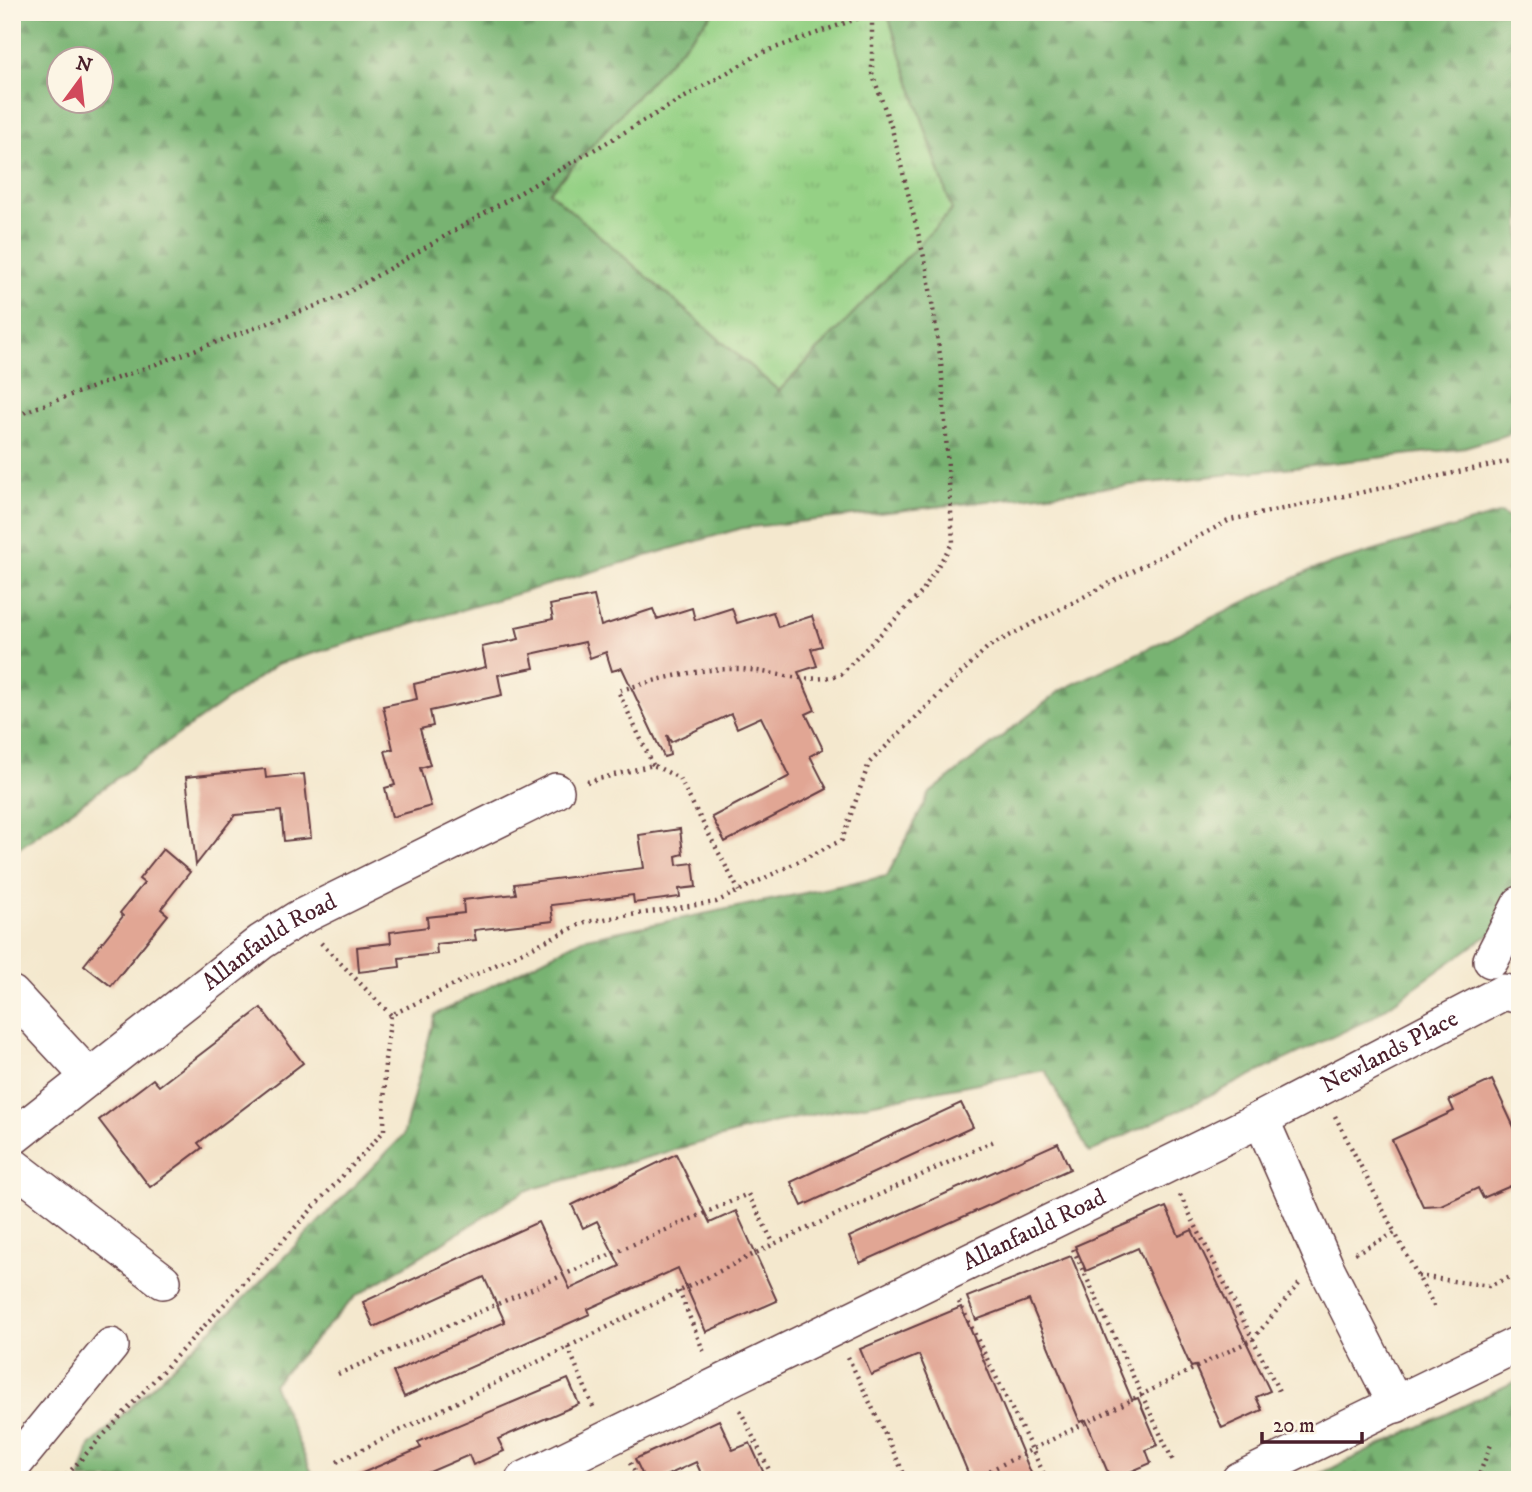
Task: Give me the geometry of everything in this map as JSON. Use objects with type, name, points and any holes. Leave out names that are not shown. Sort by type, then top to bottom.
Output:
[{"type":"street","name":"Allanfauld Road","points":[[12,1138],[261,942],[297,919],[556,790]]},
{"type":"street","points":[[1491,960],[1520,904]]},
{"type":"street","name":"Newlands Place","points":[[1261,1119],[1504,992],[1520,996]]},
{"type":"street","points":[[12,994],[89,1077]]},
{"type":"street","name":"Allanfauld Road","points":[[523,1480],[1261,1119]]},
{"type":"street","points":[[1261,1119],[1326,1267],[1396,1405]]},
{"type":"street","points":[[12,1165],[163,1281]]},
{"type":"street","points":[[1239,1480],[1520,1343]]},
{"type":"street","points":[[12,1467],[111,1346]]},
{"type":"path","points":[[12,420],[27,411],[340,297],[761,53],[873,13],[872,73],[892,129],[927,269],[941,362],[953,542],[921,593],[841,674],[824,680],[740,669],[687,671],[618,691],[653,765],[679,778],[739,891]]},
{"type":"path","points":[[391,1015],[585,922],[716,902],[842,840],[869,763],[988,647],[1230,520],[1520,459]]},
{"type":"path","points":[[556,790],[653,765]]},
{"type":"path","points":[[297,919],[391,1015]]},
{"type":"path","points":[[62,1480],[384,1131],[386,1060],[391,1015]]},
{"type":"path","points":[[1321,1088],[1435,1308]]},
{"type":"path","points":[[337,1462],[774,1244],[994,1142]]},
{"type":"path","points":[[1166,1166],[1280,1393]]},
{"type":"path","points":[[338,1374],[748,1194],[774,1244]]},
{"type":"path","points":[[1058,1218],[1174,1463]]},
{"type":"path","points":[[971,1480],[1253,1339],[1303,1279],[1395,1233]]},
{"type":"path","points":[[1418,1276],[1489,1286],[1520,1273]]},
{"type":"path","points":[[945,1274],[1047,1480]]},
{"type":"path","points":[[679,1291],[722,1383],[774,1480]]},
{"type":"path","points":[[834,1328],[907,1480]]},
{"type":"path","points":[[568,1346],[606,1439]]},
{"type":"path","points":[[1477,1480],[1492,1443]]},
{"type":"green space","points":[[12,12],[714,12],[549,192],[779,391],[952,210],[887,12],[1520,12],[1520,431],[1458,449],[742,528],[277,664],[12,853]]},
{"type":"green space","points":[[714,12],[887,12],[952,210],[779,391],[549,192]]},
{"type":"green space","points":[[1501,513],[1520,525],[1520,919],[1484,938],[1370,1019],[1089,1153],[1045,1070],[776,1122],[525,1191],[355,1297],[273,1384],[315,1480],[80,1480],[90,1446],[239,1303],[403,1136],[435,1015],[582,939],[887,876],[930,793],[1061,690],[1311,570]]},
{"type":"green space","points":[[1520,1379],[1520,1480],[1307,1480]]},
{"type":"building","points":[[594,596],[601,626],[653,609],[657,619],[692,608],[695,620],[732,608],[737,623],[773,612],[778,627],[812,616],[822,646],[811,649],[817,666],[798,672],[815,710],[806,714],[823,749],[810,756],[827,789],[725,842],[712,817],[790,776],[761,717],[737,728],[731,714],[671,742],[667,735],[670,755],[664,757],[622,668],[612,671],[606,652],[590,658],[585,642],[531,654],[534,668],[498,675],[502,695],[430,711],[433,726],[420,729],[430,765],[420,768],[431,806],[392,817],[385,788],[395,785],[385,751],[393,749],[383,706],[417,699],[414,684],[486,667],[482,647],[519,639],[516,627],[553,619],[550,605]]},
{"type":"building","points":[[265,769],[266,778],[304,774],[311,838],[284,841],[281,811],[235,815],[196,865],[186,777]]},
{"type":"building","points":[[680,829],[683,854],[676,856],[677,865],[693,863],[696,887],[679,889],[680,897],[634,903],[633,895],[551,905],[553,921],[474,930],[476,940],[436,944],[437,954],[399,958],[400,967],[359,972],[357,947],[391,943],[390,932],[428,927],[427,917],[464,913],[463,900],[516,894],[514,884],[644,868],[639,835]]},
{"type":"building","points":[[163,849],[190,872],[161,909],[168,915],[111,986],[84,965],[123,916],[120,913],[144,883],[139,879]]},
{"type":"building","points":[[261,1008],[303,1063],[198,1143],[202,1148],[150,1187],[99,1120],[153,1079],[159,1086]]},
{"type":"building","points":[[1492,1080],[1520,1140],[1520,1182],[1483,1198],[1478,1188],[1441,1205],[1423,1206],[1392,1140],[1454,1111],[1449,1100]]},
{"type":"building","points":[[961,1103],[973,1127],[802,1206],[791,1182]]},
{"type":"building","points":[[1058,1143],[1070,1169],[860,1263],[849,1237]]},
{"type":"building","points":[[676,1154],[710,1223],[736,1211],[777,1301],[706,1332],[678,1268],[588,1309],[590,1314],[404,1397],[393,1372],[505,1322],[484,1277],[374,1327],[363,1302],[538,1222],[570,1289],[620,1266],[597,1221],[583,1228],[572,1205]]},
{"type":"building","points":[[1166,1207],[1179,1236],[1192,1230],[1270,1391],[1256,1397],[1262,1410],[1222,1428],[1195,1366],[1191,1367],[1138,1248],[1086,1271],[1075,1246]]},
{"type":"building","points":[[1071,1256],[1132,1400],[1138,1398],[1158,1445],[1146,1450],[1151,1463],[1111,1480],[1086,1420],[1080,1422],[1029,1300],[976,1320],[967,1297]]},
{"type":"building","points":[[961,1307],[1034,1480],[971,1480],[919,1355],[871,1375],[860,1349]]},
{"type":"building","points":[[568,1379],[579,1404],[498,1439],[504,1451],[473,1465],[469,1455],[411,1480],[346,1480],[421,1448],[418,1442]]},
{"type":"building","points":[[719,1420],[733,1450],[750,1443],[767,1480],[704,1480],[696,1462],[657,1480],[645,1480],[635,1459]]}]
